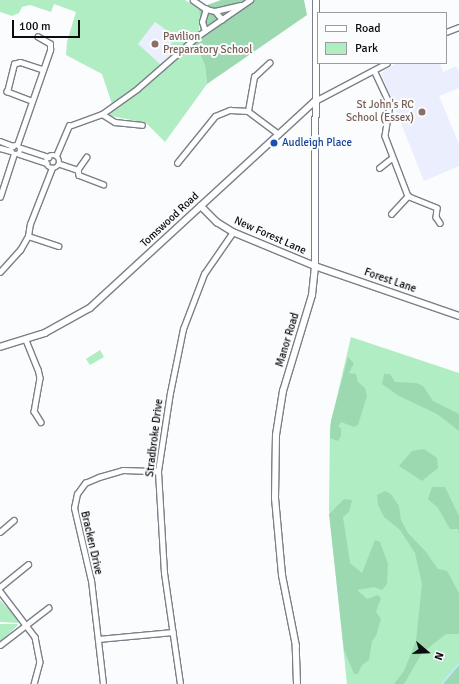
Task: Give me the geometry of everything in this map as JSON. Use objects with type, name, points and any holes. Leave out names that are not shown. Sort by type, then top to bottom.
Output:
[{"type":"main road","name":"Manor Road","points":[[297,684],[296,646],[282,575],[275,498],[276,435],[283,391],[312,295],[315,266],[316,0]]},
{"type":"street","points":[[192,0],[206,9],[215,11],[244,4]]},
{"type":"street","points":[[104,184],[84,178],[78,170],[60,164],[56,156],[69,126],[102,114],[136,89],[205,31],[250,0]]},
{"type":"street","points":[[205,31],[202,22],[206,9]]},
{"type":"street","points":[[215,11],[222,19]]},
{"type":"street","points":[[447,32],[459,27]]},
{"type":"street","points":[[0,197],[50,47],[38,37]]},
{"type":"street","points":[[32,101],[7,92],[14,64],[20,62],[42,69]]},
{"type":"street","points":[[248,111],[254,77],[269,63]]},
{"type":"street","points":[[315,101],[386,64]]},
{"type":"street","points":[[374,70],[390,104],[385,136],[392,158],[408,196],[437,208],[436,217],[440,223]]},
{"type":"street","name":"Tomswood Road","points":[[0,347],[27,340],[45,333],[90,308],[315,101]]},
{"type":"street","points":[[177,163],[215,116],[230,110],[248,111],[278,134]]},
{"type":"street","points":[[102,114],[115,122],[142,125]]},
{"type":"street","points":[[0,141],[49,157],[56,156]]},
{"type":"street","points":[[15,153],[17,146]]},
{"type":"street","points":[[0,148],[47,163],[52,168]]},
{"type":"street","points":[[47,163],[49,157]]},
{"type":"street","points":[[78,170],[87,157]]},
{"type":"street","points":[[379,168],[392,158]]},
{"type":"street","points":[[0,272],[20,250],[28,236],[30,224],[52,168],[60,164]]},
{"type":"street","points":[[391,214],[408,196]]},
{"type":"street","name":"New Forest Lane","points":[[201,206],[217,222],[233,232],[315,266]]},
{"type":"street","name":"Stradbroke Drive","points":[[180,684],[164,574],[158,471],[170,393],[183,329],[204,274],[233,232]]},
{"type":"street","points":[[28,236],[58,246]]},
{"type":"street","name":"Forest Lane","points":[[315,266],[459,316]]},
{"type":"street","points":[[27,340],[40,378],[34,411],[41,422]]},
{"type":"street","name":"Bracken Drive","points":[[103,684],[91,581],[74,508],[77,494],[85,483],[123,470],[158,471]]},
{"type":"street","points":[[0,532],[14,520]]},
{"type":"street","points":[[0,587],[28,564]]},
{"type":"street","points":[[0,591],[26,624],[39,649],[39,670],[34,684]]},
{"type":"street","points":[[0,645],[48,608]]},
{"type":"street","points":[[98,639],[173,632]]},
{"type":"shaded area","name":"Pavilion Preparatory School","points":[[155,22],[166,30],[172,42],[170,55],[160,64],[137,45]]},
{"type":"shaded area","name":"St John's RC School (Essex)","points":[[395,64],[440,64],[443,72],[456,66],[459,72],[459,88],[439,96],[459,144],[459,166],[424,181],[381,73]]},
{"type":"green space","points":[[0,0],[185,0],[199,8],[199,52],[205,66],[207,84],[165,142],[146,123],[107,115],[113,107],[102,74],[66,55],[67,42],[76,12],[54,4],[51,12],[30,5],[22,7],[19,13],[12,16],[0,12]],"holes":[[[155,22],[166,30],[162,35],[172,43],[166,51],[170,56],[160,64],[138,44]]]},
{"type":"green space","points":[[221,0],[304,0],[307,15],[207,84],[205,66],[199,52],[186,42],[200,31],[199,8]]},
{"type":"green space","points":[[351,337],[459,373],[459,684],[347,684],[329,510],[330,426]]},
{"type":"green space","points":[[100,350],[104,357],[90,365],[86,359]]},
{"type":"green space","points":[[348,357],[354,363],[349,373],[356,374],[358,382],[365,388],[367,396],[358,425],[354,427],[341,422],[338,427],[341,428],[341,436],[338,441],[330,438],[331,421]]},
{"type":"green space","points":[[384,374],[390,374],[395,382],[416,383],[423,386],[433,401],[459,414],[459,431],[437,414],[399,396],[382,384]]},
{"type":"green space","points":[[424,449],[437,458],[438,468],[422,481],[399,466],[412,451]]},
{"type":"green space","points":[[432,487],[445,487],[459,516],[459,535],[458,529],[450,529],[438,508],[428,499]]},
{"type":"green space","points":[[385,491],[391,494],[399,506],[401,520],[408,533],[426,552],[438,569],[447,571],[459,593],[459,634],[446,634],[422,653],[404,684],[394,684],[404,671],[416,641],[422,584],[415,553],[400,530],[384,517],[378,505],[377,495]]},
{"type":"green space","points":[[344,499],[352,500],[349,512],[343,517],[350,563],[362,573],[375,540],[380,542],[388,564],[387,584],[382,590],[374,587],[357,590],[367,599],[378,595],[381,598],[376,612],[381,619],[376,636],[372,641],[369,660],[362,665],[358,674],[354,674],[344,650],[329,514]]},
{"type":"green space","points":[[0,600],[19,620],[18,623],[0,622]]},
{"type":"green space","points":[[0,624],[17,624],[18,625],[0,642]]},
{"type":"green space","points":[[459,665],[459,684],[442,684],[446,678]]},
{"type":"waterway","points":[[442,684],[459,664]]},
{"type":"place","name":"Pavilion Preparatory School","points":[[155,44]]},
{"type":"place","name":"St John's RC School (Essex)","points":[[422,112]]},
{"type":"place","name":"Audleigh Place","points":[[274,143]]}]
